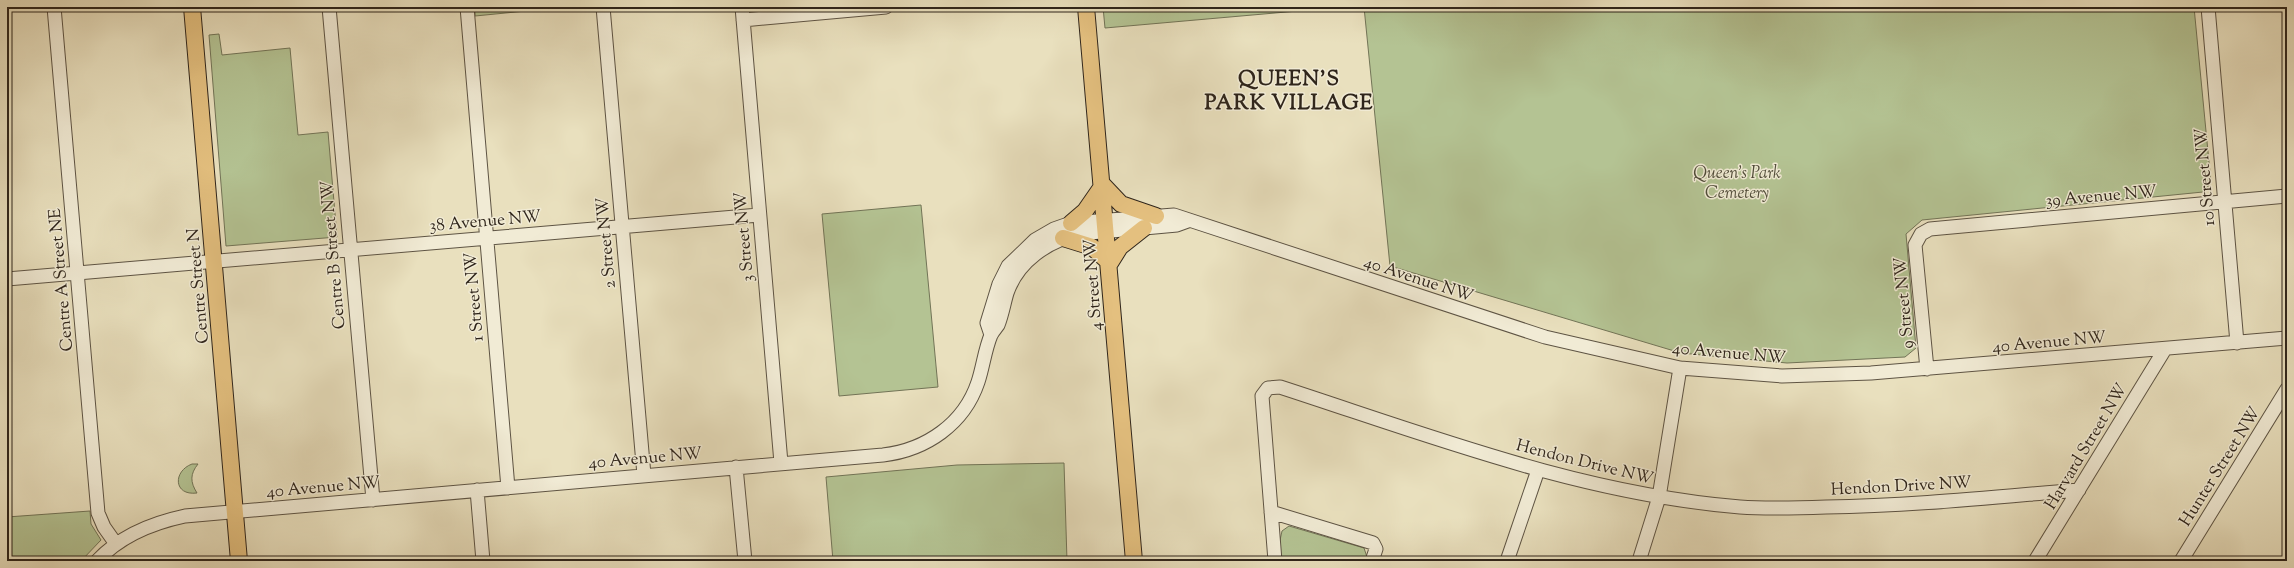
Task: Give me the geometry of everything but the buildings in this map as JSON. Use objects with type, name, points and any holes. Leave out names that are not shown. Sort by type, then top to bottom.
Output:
[{"type":"main road","name":"Centre Street N","points":[[192,7],[236,511],[239,561]]},
{"type":"main road","name":"4 Street NW","points":[[1086,7],[1110,263],[1134,561]]},
{"type":"main road","points":[[1071,223],[1085,211],[1103,184],[1121,204],[1156,216]]},
{"type":"main road","points":[[1063,238],[1092,248],[1110,263],[1120,247],[1144,228]]},
{"type":"street","name":"Centre A Street NE","points":[[54,7],[98,513],[104,528],[116,544]]},
{"type":"street","name":"Centre B Street NW","points":[[329,7],[349,250],[373,500]]},
{"type":"street","name":"1 Street NW","points":[[466,7],[508,488]]},
{"type":"street","name":"2 Street NW","points":[[603,7],[644,475]]},
{"type":"street","points":[[742,13],[886,7]]},
{"type":"street","name":"10 Street NW","points":[[2208,7],[2237,343]]},
{"type":"street","name":"3 Street NW","points":[[742,13],[781,463]]},
{"type":"street","name":"39 Avenue NW","points":[[1921,234],[1930,229],[2287,196]]},
{"type":"street","name":"38 Avenue NW","points":[[7,279],[759,215]]},
{"type":"street","name":"40 Avenue NW","points":[[97,561],[116,544],[140,531],[166,520],[185,516],[895,454],[930,441],[950,425],[970,399],[978,382],[991,335],[998,325],[1007,292],[1017,273],[1035,254],[1063,238],[1106,226],[1156,216],[1174,215],[1188,221],[1546,337],[1680,368],[1782,376],[1927,369],[2287,338]]},
{"type":"street","name":"40 Avenue NW","points":[[991,335],[987,323],[999,284],[1008,266],[1035,240],[1054,229],[1071,223],[1144,228],[1177,226],[1188,221]]},
{"type":"street","name":"9 Street NW","points":[[1921,234],[1915,245],[1927,369]]},
{"type":"street","name":"Harvard Street NW","points":[[2035,561],[2080,490],[2165,349]]},
{"type":"street","points":[[1639,561],[1659,497],[1680,368]]},
{"type":"street","name":"Hendon Drive NW","points":[[1275,561],[1262,396],[1268,388],[1280,387],[1538,470],[1659,497],[1740,507],[1783,508],[1878,506],[2080,490]]},
{"type":"street","name":"Hunter Street NW","points":[[2181,561],[2287,389]]},
{"type":"street","points":[[736,468],[745,561]]},
{"type":"street","points":[[1507,561],[1538,470]]},
{"type":"street","points":[[477,490],[483,561]]},
{"type":"street","points":[[1271,512],[1374,543],[1376,549],[1372,561]]},
{"type":"green space","points":[[7,7],[44,7],[44,8],[7,11]]},
{"type":"green space","points":[[475,7],[536,7],[536,10],[475,16]]},
{"type":"green space","points":[[1103,7],[1343,7],[1105,28]]},
{"type":"green space","name":"Queen's Park Cemetery","points":[[1364,7],[2194,7],[2211,183],[2203,192],[1922,220],[1906,234],[1916,348],[1905,357],[1787,363],[1681,353],[1390,266]]},
{"type":"green space","points":[[219,34],[222,55],[290,48],[298,135],[328,132],[337,237],[226,246],[209,35]]},
{"type":"green space","points":[[921,205],[938,387],[839,396],[822,214]]},
{"type":"green space","points":[[1064,463],[1067,561],[833,561],[826,477],[957,465]]},
{"type":"green space","points":[[192,464],[198,464],[192,475],[192,482],[197,493],[183,491],[178,482],[181,472]]},
{"type":"green space","points":[[90,511],[91,524],[101,540],[81,561],[7,561],[7,517]]},
{"type":"green space","points":[[1289,526],[1364,548],[1367,557],[1366,561],[1280,561],[1279,545],[1282,531]]},
{"type":"district","name":"QUEEN'S PARK VILLAGE","points":[[1289,90]]}]
